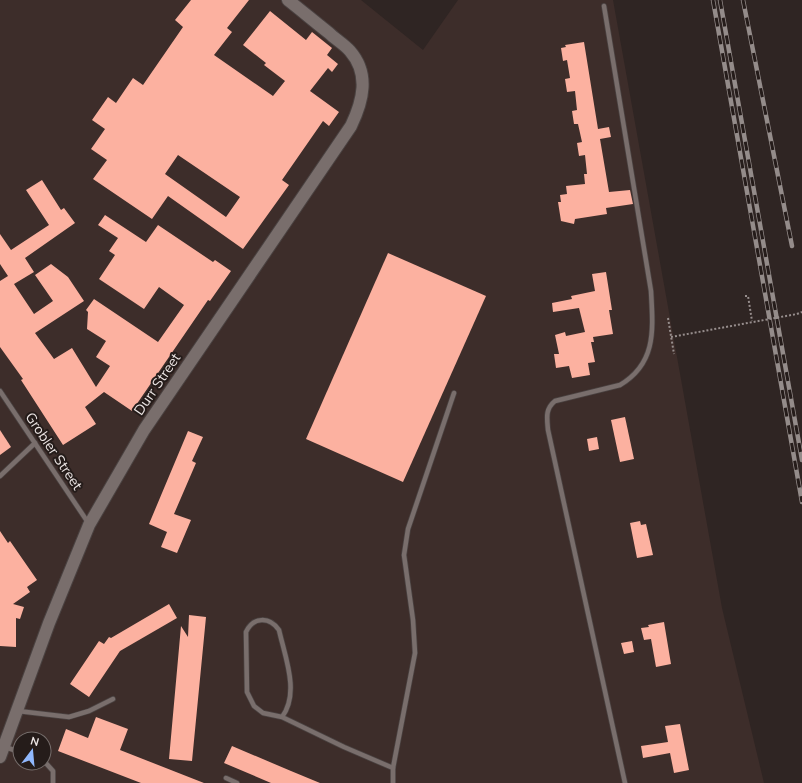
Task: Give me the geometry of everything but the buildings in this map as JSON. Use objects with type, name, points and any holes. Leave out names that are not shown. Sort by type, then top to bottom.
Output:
[{"type":"street","name":"Durr Street","points":[[2,752],[49,623],[89,525],[144,430],[351,126],[360,108],[363,91],[362,76],[357,62],[350,50],[288,0]]},
{"type":"lane","points":[[604,6],[651,291],[653,322],[652,341],[639,371],[629,380],[620,385],[555,401],[548,406],[546,415],[625,783]]},
{"type":"lane","name":"Grobler Street","points":[[0,390],[89,525]]},
{"type":"lane","points":[[393,783],[393,768],[415,653],[413,620],[404,555],[408,529],[454,393]]},
{"type":"lane","points":[[0,476],[35,443]]},
{"type":"lane","points":[[282,717],[288,708],[290,691],[289,676],[279,630],[275,624],[269,621],[256,620],[250,624],[246,632],[247,692],[254,706],[263,713],[282,717],[344,747],[393,768]]},
{"type":"lane","points":[[16,711],[69,717],[88,711],[113,699]]},
{"type":"lane","points":[[52,770],[53,783]]},
{"type":"lane","points":[[226,778],[237,783]]},
{"type":"path","points":[[745,296],[748,296],[752,321]]},
{"type":"path","points":[[671,337],[802,312]]},
{"type":"path","points":[[668,318],[674,354]]},
{"type":"shaded area","points":[[0,0],[361,0],[423,50],[458,0],[613,0],[722,608],[764,783],[0,783]]},
{"type":"railway","points":[[713,0],[802,502]]},
{"type":"railway","points":[[720,0],[802,460]]},
{"type":"railway","points":[[743,0],[792,246]]}]
